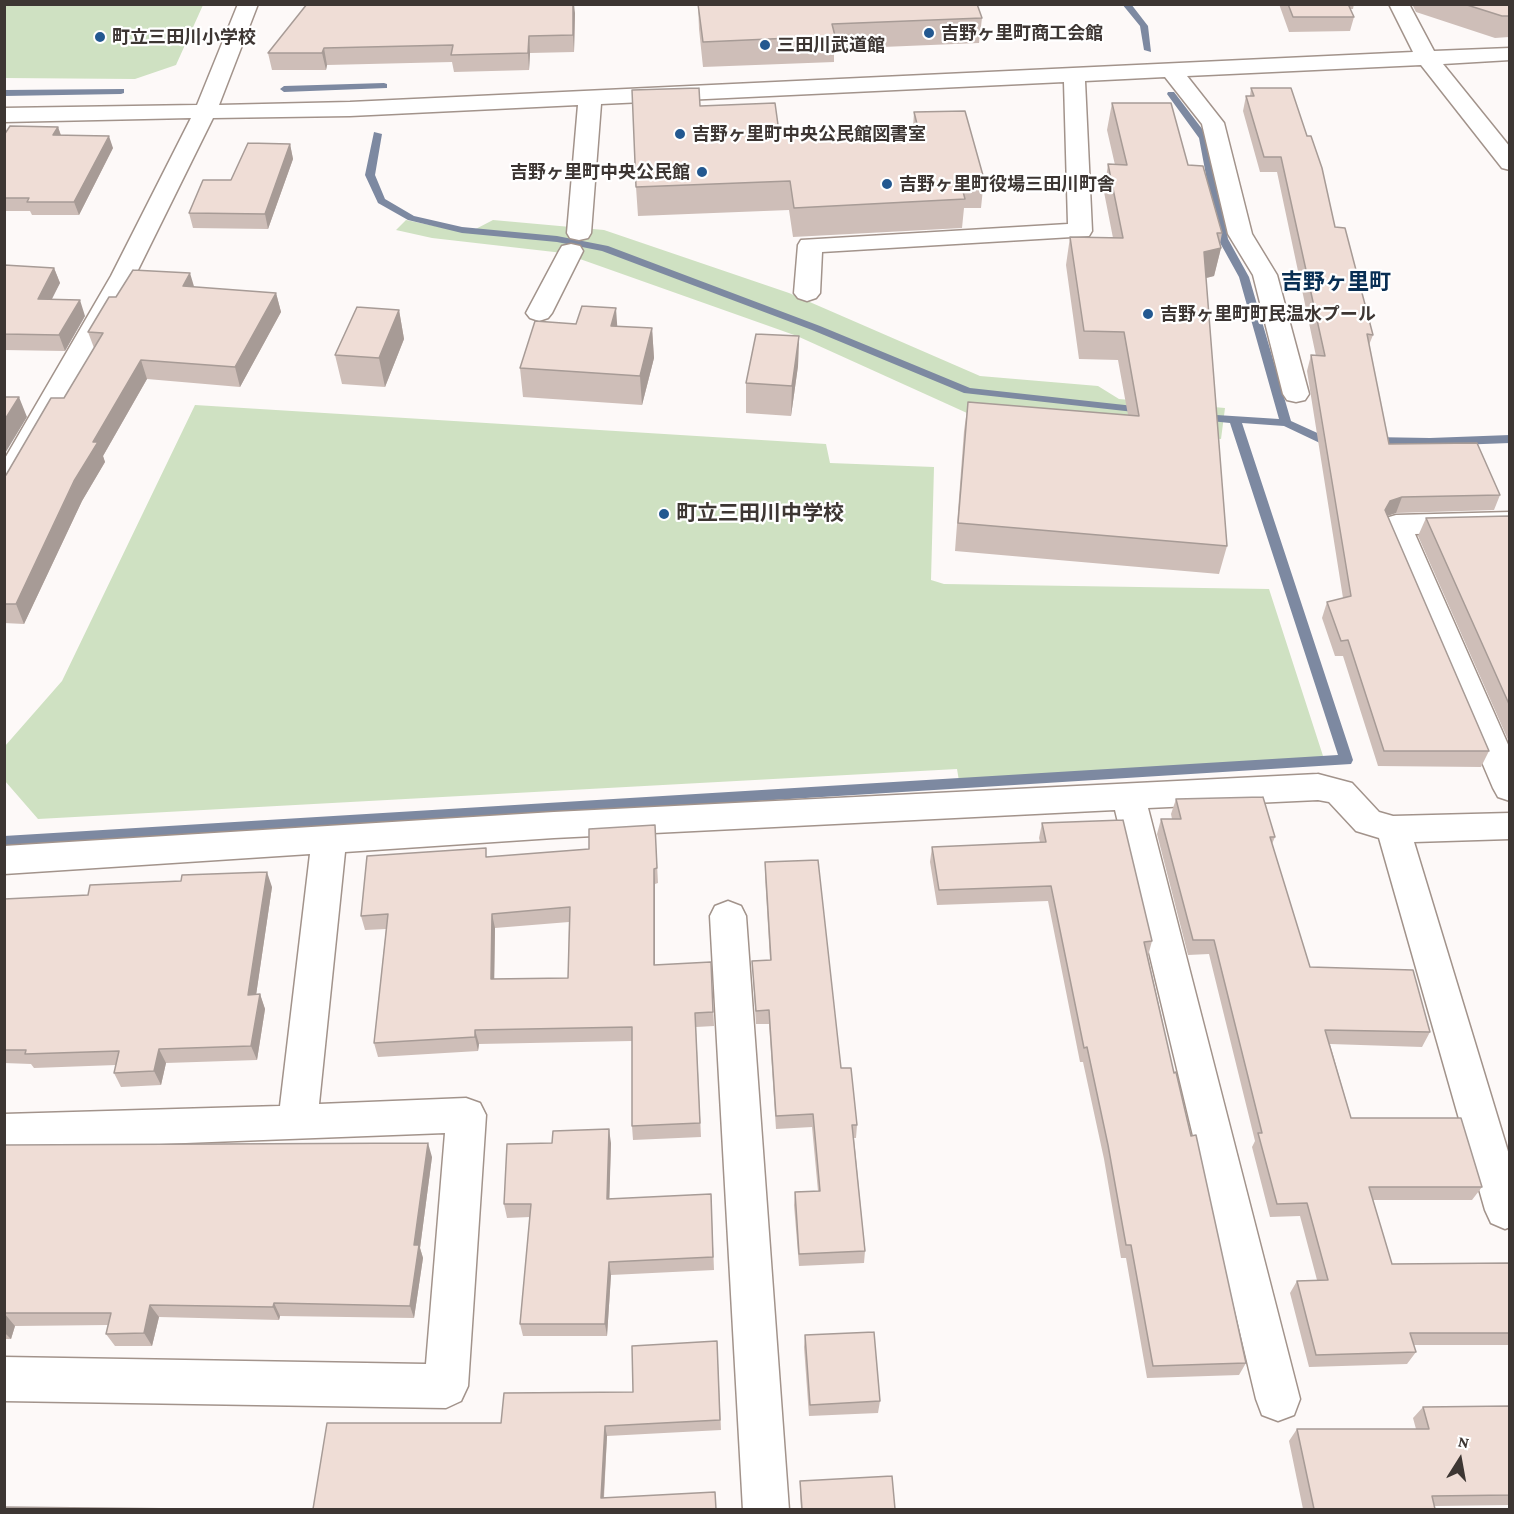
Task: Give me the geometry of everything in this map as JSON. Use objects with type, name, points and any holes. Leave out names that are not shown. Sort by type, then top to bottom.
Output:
[{"type":"street","points":[[4,485],[123,276],[205,112],[248,4]]},
{"type":"street","points":[[1399,4],[1427,58],[1509,163]]},
{"type":"street","points":[[4,115],[350,109],[1509,54]]},
{"type":"street","points":[[1170,69],[1213,123],[1240,234],[1265,275],[1296,394]]},
{"type":"street","points":[[807,293],[810,245],[1080,231],[1074,74]]},
{"type":"street","points":[[539,313],[575,242],[590,98]]},
{"type":"street","points":[[1509,522],[1396,525],[1509,788]]},
{"type":"street","points":[[4,860],[554,825],[1318,787],[1340,792],[1368,822],[1393,829],[1509,826]]},
{"type":"street","points":[[1128,796],[1278,1399]]},
{"type":"street","points":[[1393,829],[1505,1210]]},
{"type":"street","points":[[298,1123],[329,839]]},
{"type":"street","points":[[728,916],[766,1509]]},
{"type":"street","points":[[4,1132],[298,1123],[466,1115],[446,1386],[4,1379]]},
{"type":"green space","name":"町立三田川小学校","points":[[5,4],[203,5],[176,65],[135,79],[5,78]]},
{"type":"green space","points":[[406,220],[468,233],[493,220],[604,230],[789,293],[980,376],[1098,386],[1119,399],[1225,408],[1221,439],[967,413],[797,336],[563,253],[432,238],[396,230]]},
{"type":"green space","name":"町立三田川中学校","points":[[195,405],[826,444],[830,463],[934,467],[931,580],[944,584],[1269,589],[1324,759],[959,781],[957,769],[38,819],[5,781],[5,746],[62,681]]},
{"type":"building","points":[[307,4],[573,4],[573,35],[529,36],[528,53],[451,55],[453,45],[324,48],[322,53],[268,53]]},
{"type":"building","points":[[698,4],[977,4],[982,18],[832,24],[835,36],[703,42]]},
{"type":"building","points":[[1288,4],[1348,4],[1354,17],[1293,17]]},
{"type":"building","points":[[1464,4],[1509,4],[1509,16],[1502,16]]},
{"type":"building","points":[[699,88],[700,106],[775,103],[779,132],[918,128],[914,112],[965,111],[984,179],[960,180],[965,199],[794,208],[790,181],[636,187],[632,90]]},
{"type":"building","points":[[1251,88],[1291,88],[1307,136],[1311,136],[1322,168],[1335,227],[1345,228],[1373,335],[1367,334],[1389,444],[1477,443],[1500,495],[1402,497],[1390,501],[1385,510],[1489,751],[1384,751],[1348,640],[1341,641],[1327,602],[1351,596],[1311,355],[1325,356],[1281,157],[1264,157],[1246,96],[1254,96]]},
{"type":"building","points":[[1112,103],[1171,103],[1188,165],[1203,166],[1222,233],[1217,233],[1221,248],[1204,252],[1227,546],[958,523],[968,402],[1139,416],[1124,332],[1084,331],[1070,237],[1123,238],[1108,164],[1127,165]]},
{"type":"building","points":[[10,126],[58,127],[53,135],[109,136],[74,202],[27,202],[29,198],[4,198],[4,135]]},
{"type":"building","points":[[248,143],[290,144],[265,214],[189,213],[203,180],[231,180]]},
{"type":"building","points":[[4,265],[54,268],[38,299],[80,300],[59,335],[4,334]]},
{"type":"building","points":[[133,270],[190,273],[183,286],[276,293],[235,367],[141,360],[93,442],[98,442],[74,481],[16,604],[4,604],[4,475],[51,398],[64,398],[103,333],[88,332],[109,297],[116,297]]},
{"type":"building","points":[[582,306],[616,308],[611,326],[652,328],[640,376],[520,368],[535,321],[576,324]]},
{"type":"building","points":[[357,307],[399,310],[379,358],[335,355]]},
{"type":"building","points":[[756,334],[799,336],[792,386],[746,383]]},
{"type":"building","points":[[4,397],[19,397],[4,421]]},
{"type":"building","points":[[1509,516],[1509,704],[1426,518]]},
{"type":"building","points":[[1263,797],[1275,837],[1270,837],[1310,967],[1413,970],[1430,1032],[1325,1030],[1351,1118],[1461,1118],[1482,1187],[1369,1187],[1392,1264],[1509,1263],[1509,1333],[1410,1333],[1416,1352],[1316,1355],[1297,1281],[1328,1280],[1307,1203],[1277,1204],[1258,1133],[1262,1133],[1214,940],[1193,940],[1161,819],[1181,819],[1176,799]]},
{"type":"building","points":[[1123,820],[1152,941],[1144,942],[1174,1073],[1176,1072],[1191,1136],[1196,1135],[1246,1363],[1153,1366],[1131,1245],[1126,1245],[1108,1145],[1087,1047],[1084,1048],[1051,886],[939,890],[932,847],[1046,842],[1042,823]]},
{"type":"building","points":[[655,825],[657,868],[654,869],[654,965],[711,962],[713,1012],[695,1013],[700,1123],[632,1126],[632,1027],[475,1030],[475,1037],[374,1043],[388,914],[361,916],[367,856],[486,848],[486,857],[589,849],[589,829]],"holes":[[[570,907],[568,978],[491,979],[492,914]]]},
{"type":"building","points":[[818,860],[841,1068],[851,1068],[857,1125],[852,1125],[865,1251],[799,1254],[795,1192],[820,1191],[813,1114],[776,1116],[769,1010],[756,1011],[752,961],[771,960],[765,862]]},
{"type":"building","points":[[267,872],[248,995],[260,994],[251,1046],[159,1049],[154,1071],[114,1073],[119,1051],[25,1054],[26,1050],[4,1050],[4,899],[88,895],[90,885],[181,881],[182,875]]},
{"type":"building","points":[[609,1129],[607,1199],[711,1194],[713,1257],[609,1262],[605,1324],[520,1324],[531,1204],[504,1204],[507,1144],[552,1143],[553,1131]]},
{"type":"building","points":[[428,1143],[414,1245],[419,1245],[410,1306],[274,1303],[273,1307],[150,1305],[144,1333],[106,1334],[111,1313],[4,1313],[4,1145]]},
{"type":"building","points":[[874,1332],[880,1401],[810,1405],[805,1335]]},
{"type":"building","points":[[717,1341],[720,1420],[605,1426],[601,1498],[715,1492],[716,1509],[313,1509],[327,1423],[501,1423],[504,1393],[633,1392],[632,1346]]},
{"type":"building","points":[[1509,1406],[1509,1495],[1432,1496],[1435,1509],[1314,1509],[1297,1429],[1429,1429],[1423,1407]]},
{"type":"building","points":[[892,1476],[895,1509],[802,1509],[800,1481]]},
{"type":"building","points":[[4,1507],[185,1509],[4,1509]]},
{"type":"waterway","points":[[1126,4],[1144,26],[1148,50]]},
{"type":"waterway","points":[[284,89],[384,86]]},
{"type":"waterway","points":[[4,93],[121,91]]},
{"type":"waterway","points":[[1171,94],[1204,138],[1223,239],[1244,277],[1286,423]]},
{"type":"waterway","points":[[377,134],[370,175],[381,201],[411,218],[462,230],[557,239],[604,248],[816,328],[968,391],[1143,410]]},
{"type":"waterway","points":[[1201,417],[1286,423]]},
{"type":"waterway","points":[[4,842],[1346,760],[1235,420]]},
{"type":"waterway","points":[[1286,423],[1322,440],[1333,440]]},
{"type":"waterway","points":[[1371,441],[1430,442],[1510,439]]},
{"type":"place","name":"吉野ヶ里町商工会館","points":[[929,33]]},
{"type":"place","name":"町立三田川小学校","points":[[100,37]]},
{"type":"place","name":"三田川武道館","points":[[765,45]]},
{"type":"place","name":"吉野ヶ里町中央公民館図書室","points":[[680,134]]},
{"type":"place","name":"吉野ヶ里町中央公民館","points":[[702,172]]},
{"type":"place","name":"吉野ヶ里町役場三田川町舎","points":[[887,184]]},
{"type":"place","name":"吉野ヶ里町町民温水プール","points":[[1148,314]]},
{"type":"place","name":"町立三田川中学校","points":[[664,514]]},
{"type":"district","name":"吉野ヶ里町","points":[[1336,282]]}]
